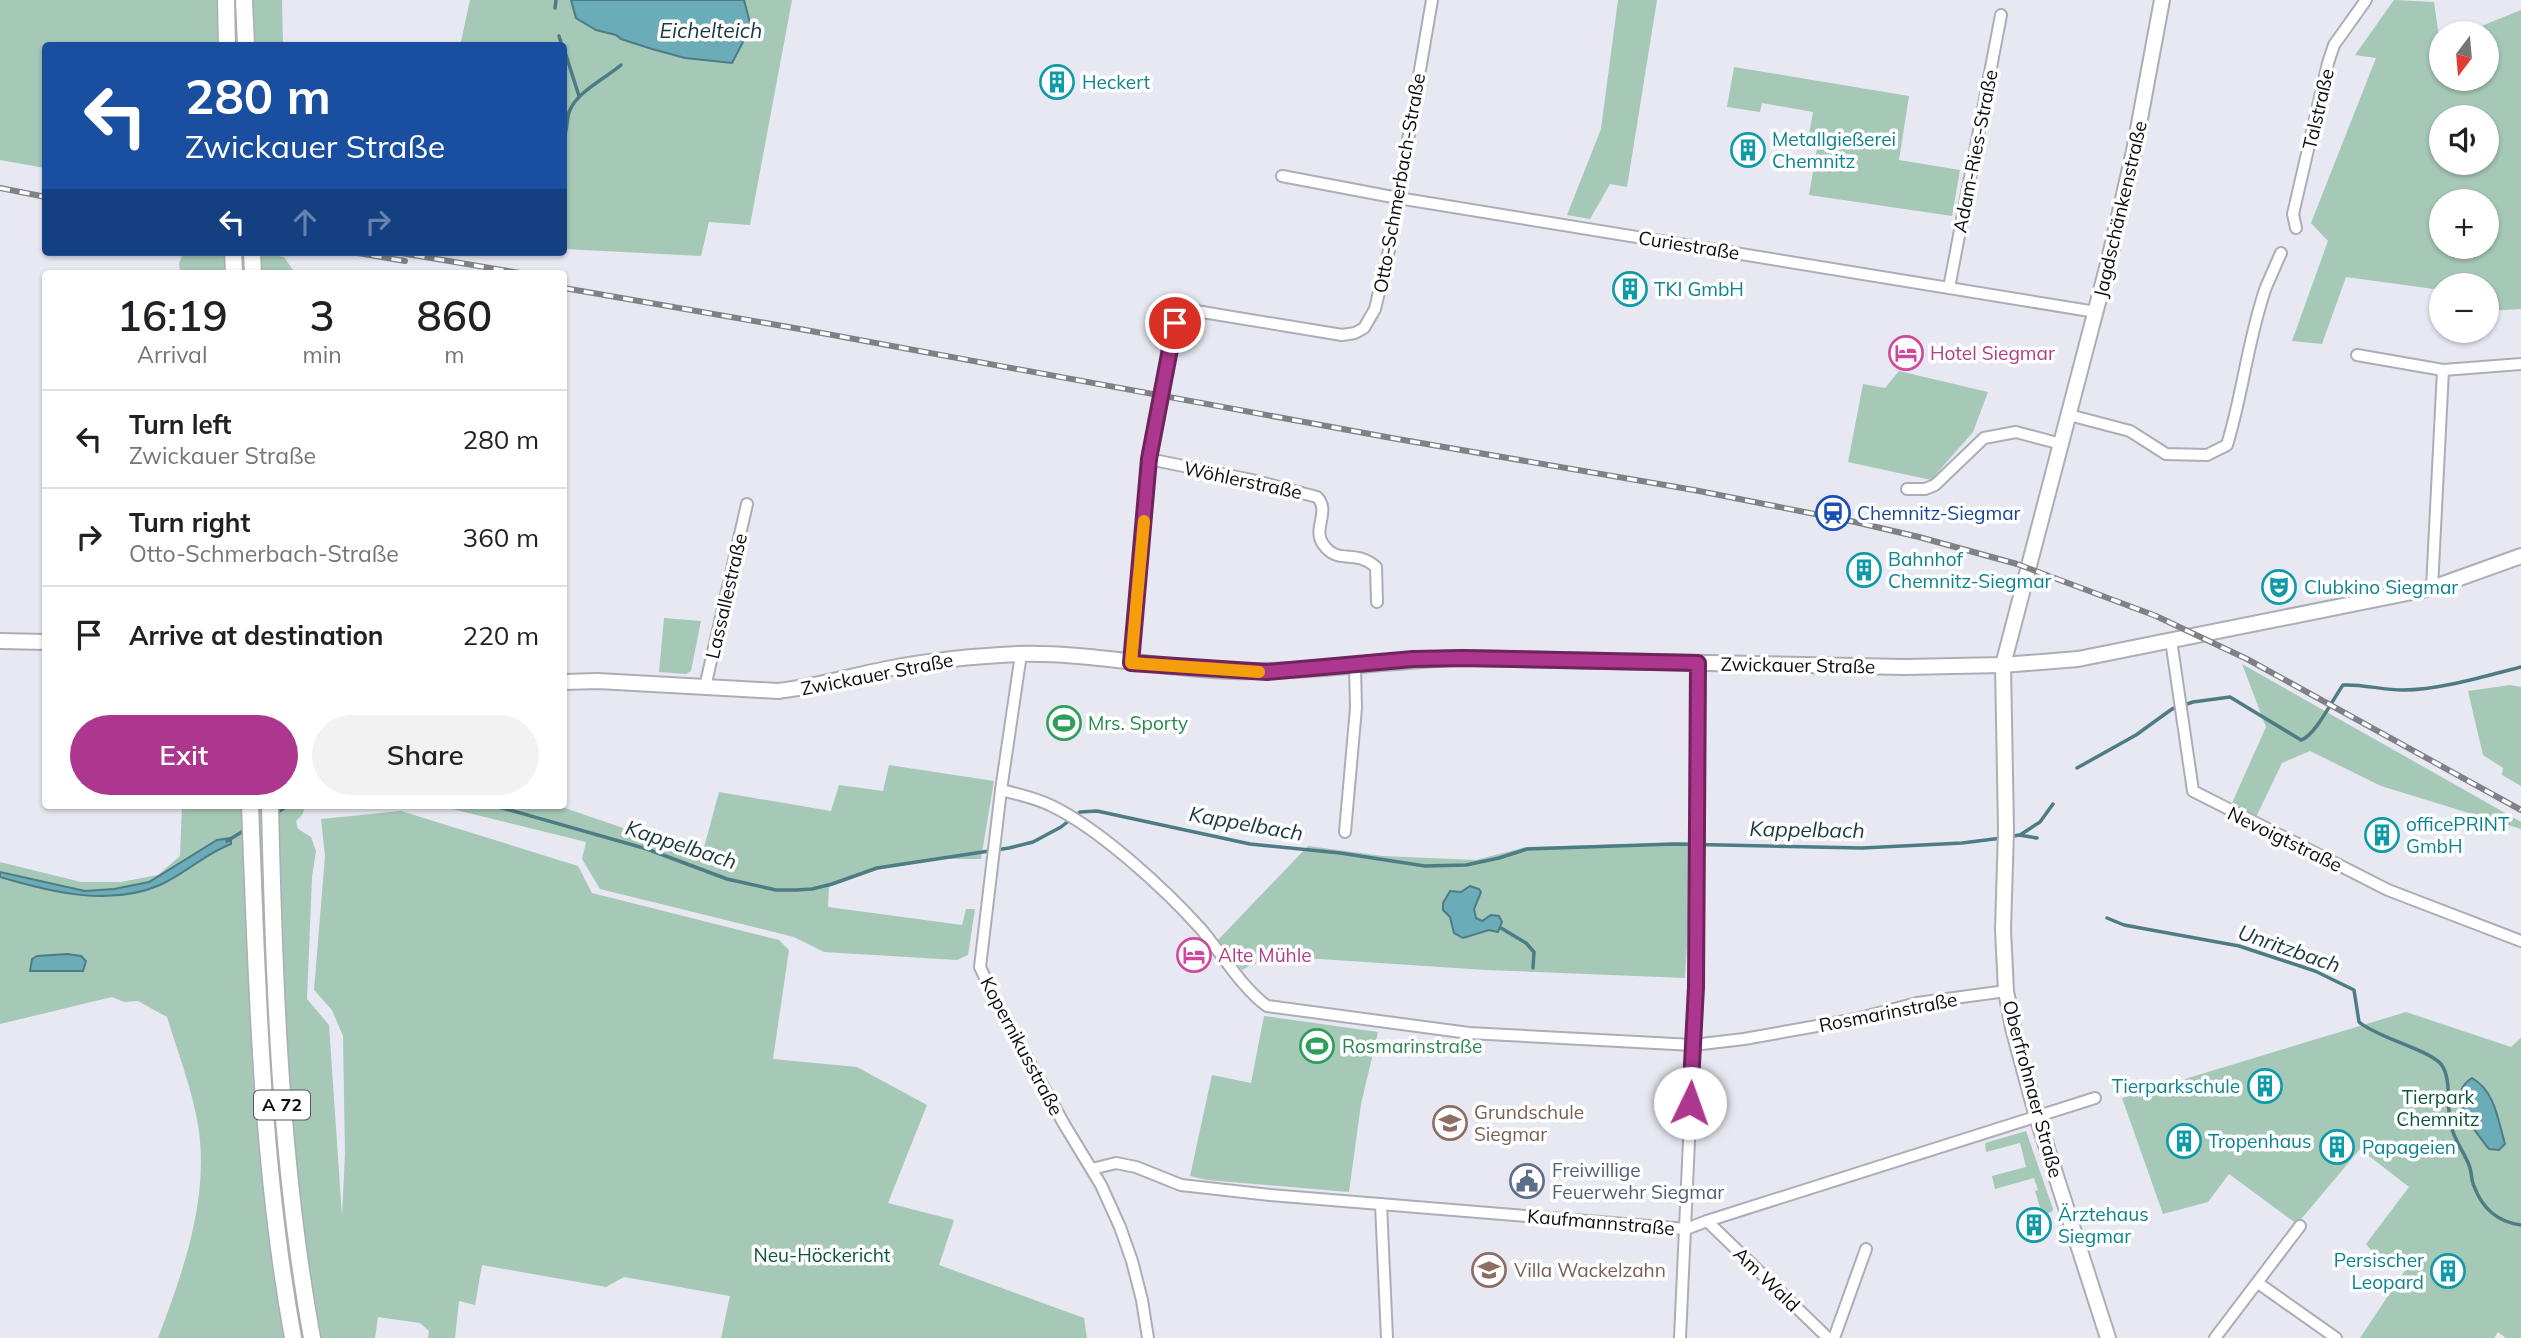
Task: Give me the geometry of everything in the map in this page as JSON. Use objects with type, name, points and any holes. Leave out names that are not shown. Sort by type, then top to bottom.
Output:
[{"type":"highway","points":[[226,0],[227,42]]},
{"type":"highway","points":[[244,0],[246,42]]},
{"type":"highway","name":"A 72","points":[[250,809],[259,1045],[268,1158],[293,1338]]},
{"type":"highway","name":"A 72","points":[[270,809],[278,1051],[287,1165],[312,1338]]},
{"type":"main road","name":"Jagdschänkenstraße","points":[[2003,665],[2096,312],[2134,151],[2162,0]]},
{"type":"main road","name":"Zwickauer Straße","points":[[567,682],[598,681],[778,691],[943,660],[1021,654],[1267,672],[1413,659],[1462,658],[1905,667],[2003,665],[2078,659],[2432,588],[2521,555]]},
{"type":"main road","points":[[0,641],[42,642]]},
{"type":"main road","name":"Oberfrohnaer Straße","points":[[2003,665],[2006,835],[2003,930],[2006,991],[2037,1117],[2108,1338]]},
{"type":"street","name":"Otto-Schmerbach-Straße","points":[[1131,663],[1149,459],[1175,323],[1179,318],[1196,311],[1331,334],[1355,333],[1364,328],[1376,309],[1432,0]]},
{"type":"street","name":"Talstraße","points":[[2295,228],[2293,214],[2328,63],[2334,45],[2366,0]]},
{"type":"street","name":"Adam-Ries-Straße","points":[[1949,288],[2001,15]]},
{"type":"street","name":"Curiestraße","points":[[1282,176],[1398,198],[2096,312]]},
{"type":"street","points":[[2069,415],[2130,431],[2166,454],[2207,455],[2227,444],[2237,414],[2242,381],[2266,289],[2281,253]]},
{"type":"street","points":[[2357,355],[2443,370],[2521,364]]},
{"type":"street","points":[[2432,588],[2443,370]]},
{"type":"street","points":[[1907,489],[1925,489],[1935,485],[1984,438],[2016,432],[2061,444]]},
{"type":"street","name":"Wöhlerstraße","points":[[1149,459],[1252,480],[1317,497],[1323,507],[1320,538],[1323,545],[1337,556],[1358,556],[1376,567],[1377,602]]},
{"type":"street","name":"Lassallestraße","points":[[705,687],[747,504]]},
{"type":"street","name":"Nevoigtstraße","points":[[2171,640],[2193,792],[2388,890],[2521,941]]},
{"type":"street","name":"Kopernikusstraße","points":[[1021,654],[1001,790],[980,967],[997,1004],[1092,1169],[1120,1227],[1142,1300],[1148,1338]]},
{"type":"street","points":[[1680,1338],[1696,987],[1698,663]]},
{"type":"street","points":[[1345,832],[1356,708],[1355,666]]},
{"type":"street","name":"Rosmarinstraße","points":[[1001,790],[1050,805],[1066,813],[1118,850],[1199,927],[1252,995],[1268,1006],[1469,1033],[1693,1045],[1744,1039],[1856,1019],[1917,1003],[2006,991]]},
{"type":"street","name":"Kaufmannstraße","points":[[1092,1169],[1116,1163],[1136,1167],[1181,1185],[1270,1195],[1686,1229],[1707,1220],[2095,1098]]},
{"type":"street","points":[[1381,1204],[1387,1338]]},
{"type":"street","name":"Am Wald","points":[[1707,1220],[1828,1338]]},
{"type":"street","points":[[2215,1338],[2300,1226]]},
{"type":"street","points":[[1834,1338],[1866,1249]]},
{"type":"street","points":[[2258,1283],[2336,1338]]},
{"type":"green space","points":[[0,0],[282,0],[283,42],[42,42],[42,167],[0,160]]},
{"type":"green space","points":[[470,0],[571,0],[576,18],[596,30],[685,58],[731,63],[744,0],[792,0],[750,225],[709,222],[701,256],[567,249],[567,42],[461,42]]},
{"type":"green space","points":[[1618,0],[1657,0],[1627,187],[1610,184],[1590,219],[1567,215],[1601,129]]},
{"type":"green space","points":[[2394,0],[2434,2],[2437,21],[2429,21],[2429,91],[2499,91],[2499,21],[2494,21],[2521,10],[2521,309],[2499,310],[2499,273],[2429,273],[2429,288],[2346,277],[2322,344],[2292,341],[2328,241],[2311,223],[2376,58],[2355,55]]},
{"type":"green space","points":[[1734,67],[1909,96],[1899,160],[1960,170],[1952,216],[1809,195],[1817,148],[1807,146],[1813,112],[1762,103],[1760,112],[1727,107]]},
{"type":"green space","points":[[182,256],[279,256],[284,257],[293,270],[180,270]]},
{"type":"green space","points":[[1899,371],[1988,392],[1973,432],[1931,480],[1848,462],[1863,384],[1885,388]]},
{"type":"green space","points":[[664,618],[701,621],[691,671],[686,674],[659,672]]},
{"type":"green space","points":[[2242,664],[2521,822],[2521,829],[2381,786],[2310,751],[2282,763],[2256,817],[2232,803],[2266,727]]},
{"type":"green space","points":[[2510,685],[2521,687],[2521,786],[2502,775],[2503,768],[2483,755],[2468,691]]},
{"type":"green space","points":[[889,765],[994,781],[981,859],[940,859],[877,870],[829,887],[828,907],[962,925],[966,909],[975,909],[968,955],[957,960],[824,952],[794,937],[600,889],[582,859],[586,842],[452,809],[567,809],[702,855],[719,792],[831,811],[839,785],[883,791]]},
{"type":"green space","name":"Neu-Höckericht","points":[[182,809],[304,809],[296,821],[298,829],[311,837],[316,851],[312,877],[307,999],[329,1025],[342,1216],[345,1154],[343,1036],[332,1010],[314,990],[325,856],[321,819],[401,811],[578,866],[592,893],[779,940],[789,950],[773,1059],[857,1067],[927,1105],[888,1203],[954,1220],[939,1265],[1084,1318],[1087,1338],[721,1338],[730,1296],[624,1277],[606,1287],[482,1265],[475,1305],[459,1301],[455,1338],[428,1338],[429,1331],[420,1323],[378,1317],[375,1338],[158,1338],[192,1234],[201,1152],[198,1125],[188,1084],[167,1017],[138,1001],[124,1002],[112,997],[0,1024],[0,862],[81,882],[121,882],[158,875],[180,856]]},
{"type":"green space","points":[[1693,842],[1685,978],[1486,970],[1304,958],[1253,964],[1242,970],[1218,940],[1308,846],[1383,856],[1476,860],[1526,847]],"holes":[[[1467,888],[1481,892],[1474,909],[1476,918],[1482,921],[1488,917],[1502,922],[1501,928],[1495,932],[1478,932],[1461,926],[1445,909],[1443,903],[1455,892],[1462,892]]]},
{"type":"green space","name":"Tierpark Chemnitz","points":[[2406,1012],[2511,1047],[2521,1038],[2521,1338],[2506,1338],[2498,1332],[2494,1338],[2360,1338],[2406,1269],[2371,1250],[2366,1244],[2409,1187],[2360,1149],[2297,1224],[2229,1174],[2208,1202],[2163,1214],[2122,1098]]},
{"type":"green space","points":[[1264,1016],[1378,1032],[1361,1104],[1349,1192],[1207,1180],[1190,1176],[1212,1075],[1251,1083]]},
{"type":"green space","points":[[2026,1131],[2052,1212],[2042,1214],[2034,1178],[1995,1189],[1992,1176],[2026,1167],[2020,1143],[1986,1152],[1985,1143]]},
{"type":"water","name":"Eichelteich","points":[[571,0],[744,0],[751,27],[732,63],[685,58],[596,30],[576,18]]},
{"type":"water","points":[[231,838],[231,844],[160,885],[141,892],[80,895],[39,888],[0,877],[0,872],[85,891],[114,889],[149,882],[217,840]]},
{"type":"water","points":[[1470,886],[1481,892],[1474,909],[1476,918],[1482,921],[1491,915],[1499,916],[1502,922],[1498,932],[1489,930],[1463,938],[1454,933],[1450,917],[1443,910],[1443,903],[1450,891],[1461,892]]},
{"type":"water","points":[[37,956],[81,956],[86,961],[83,971],[30,971],[32,959]]},
{"type":"water","points":[[2472,1078],[2491,1098],[2505,1144],[2499,1150],[2489,1149],[2465,1114],[2461,1094],[2464,1085]]},
{"type":"waterway","points":[[555,8],[556,0]]},
{"type":"waterway","points":[[559,36],[561,42]]},
{"type":"waterway","points":[[567,58],[579,96]]},
{"type":"waterway","points":[[567,124],[569,113],[579,97],[621,65]]},
{"type":"waterway","points":[[2077,768],[2136,735],[2172,709],[2193,702],[2230,697],[2301,740],[2318,725],[2343,685],[2395,690],[2432,688],[2521,667]]},
{"type":"waterway","points":[[2020,835],[2040,822],[2053,804]]},
{"type":"waterway","name":"Kappelbach","points":[[276,813],[282,809]]},
{"type":"waterway","name":"Kappelbach","points":[[506,809],[647,849],[727,879],[776,890],[812,889],[877,868],[1009,848],[1033,842],[1061,827],[1080,812],[1097,811],[1250,844],[1340,853],[1425,866],[1466,865],[1527,849],[1674,844],[1862,848],[1962,843],[2002,838]]},
{"type":"waterway","name":"Kappelbach","points":[[227,841],[245,830]]},
{"type":"waterway","name":"Unritzbach","points":[[2009,837],[2019,835],[2037,838]]},
{"type":"waterway","name":"Unritzbach","points":[[2107,918],[2124,925],[2239,946],[2315,971],[2354,990],[2359,1022],[2379,1034],[2429,1055],[2443,1067],[2447,1080],[2451,1127],[2469,1165],[2477,1194],[2492,1213],[2505,1221],[2521,1225]]},
{"type":"waterway","points":[[1501,928],[1526,943],[1534,952],[1533,968]]},
{"type":"railway","points":[[0,188],[42,196]]},
{"type":"railway","points":[[376,256],[405,261]]},
{"type":"railway","points":[[419,256],[502,270]]},
{"type":"railway","points":[[567,289],[1694,490],[1919,537],[2017,564],[2156,616],[2247,659],[2521,810]]},
{"type":"slow traffic","points":[[1144,521],[1131,663],[1259,672]]},
{"type":"place","name":"Heckert","points":[[1057,82]]},
{"type":"place","name":"Metallgießerei Chemnitz","points":[[1748,150]]},
{"type":"place","name":"TKI GmbH","points":[[1630,289]]},
{"type":"place","name":"Hotel Siegmar","points":[[1906,353]]},
{"type":"place","name":"Chemnitz-Siegmar","points":[[1833,513]]},
{"type":"place","name":"Bahnhof Chemnitz-Siegmar","points":[[1864,570]]},
{"type":"place","name":"Clubkino Siegmar","points":[[2279,587]]},
{"type":"place","name":"Mrs. Sporty","points":[[1064,723]]},
{"type":"place","name":"officePRINT GmbH","points":[[2382,835]]},
{"type":"place","name":"Alte Mühle","points":[[1194,955]]},
{"type":"place","name":"Rosmarinstraße","points":[[1317,1046]]},
{"type":"place","name":"Tierparkschule","points":[[2265,1086]]},
{"type":"place","name":"Grundschule Siegmar","points":[[1450,1123]]},
{"type":"place","name":"Tropenhaus","points":[[2184,1141]]},
{"type":"place","name":"Papageien","points":[[2337,1147]]},
{"type":"place","name":"Freiwillige Feuerwehr Siegmar","points":[[1527,1181]]},
{"type":"place","name":"Ärztehaus Siegmar","points":[[2034,1225]]},
{"type":"place","name":"Villa Wackelzahn","points":[[1489,1270]]},
{"type":"place","name":"Persischer Leopard","points":[[2448,1271]]},
{"type":"route","points":[[1175,323],[1149,459],[1131,663],[1267,672],[1413,659],[1698,663],[1696,987],[1690,1103]]}]
